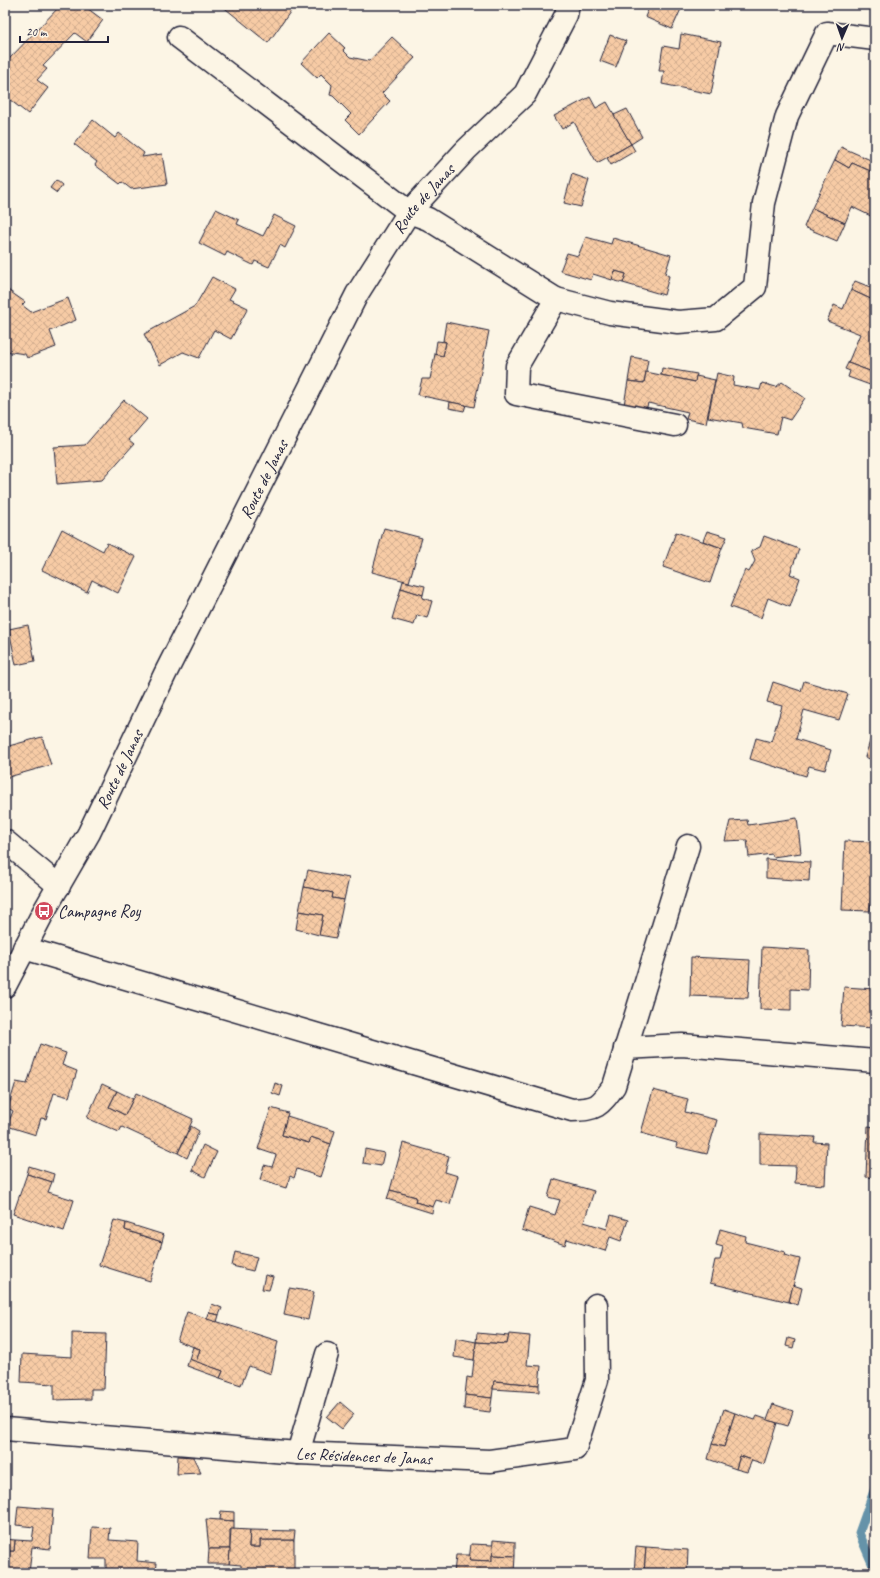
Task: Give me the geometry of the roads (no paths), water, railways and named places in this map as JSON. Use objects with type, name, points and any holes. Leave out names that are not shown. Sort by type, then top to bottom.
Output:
[{"type":"street","name":"Route de Janas","points":[[5,986],[24,948],[88,833],[165,674],[357,294],[409,212],[466,150],[525,94],[566,15],[568,5]]},
{"type":"street","points":[[179,37],[409,212],[428,219],[556,299],[610,312],[678,322],[716,319],[755,287],[764,203],[786,116],[827,33],[875,39]]},
{"type":"street","points":[[556,299],[517,366],[516,394],[675,425]]},
{"type":"street","points":[[5,841],[59,886]]},
{"type":"street","points":[[24,948],[572,1110],[593,1109],[605,1099],[614,1086],[688,846]]},
{"type":"street","points":[[625,1048],[682,1045],[875,1061]]},
{"type":"street","name":"Les Résidences de Janas","points":[[5,1430],[298,1452],[490,1461],[575,1450],[597,1380],[596,1305]]},
{"type":"street","points":[[298,1452],[327,1354]]},
{"type":"waterway","points":[[875,1488],[859,1533],[875,1570]]},
{"type":"place","name":"Campagne Roy","points":[[44,911]]}]
